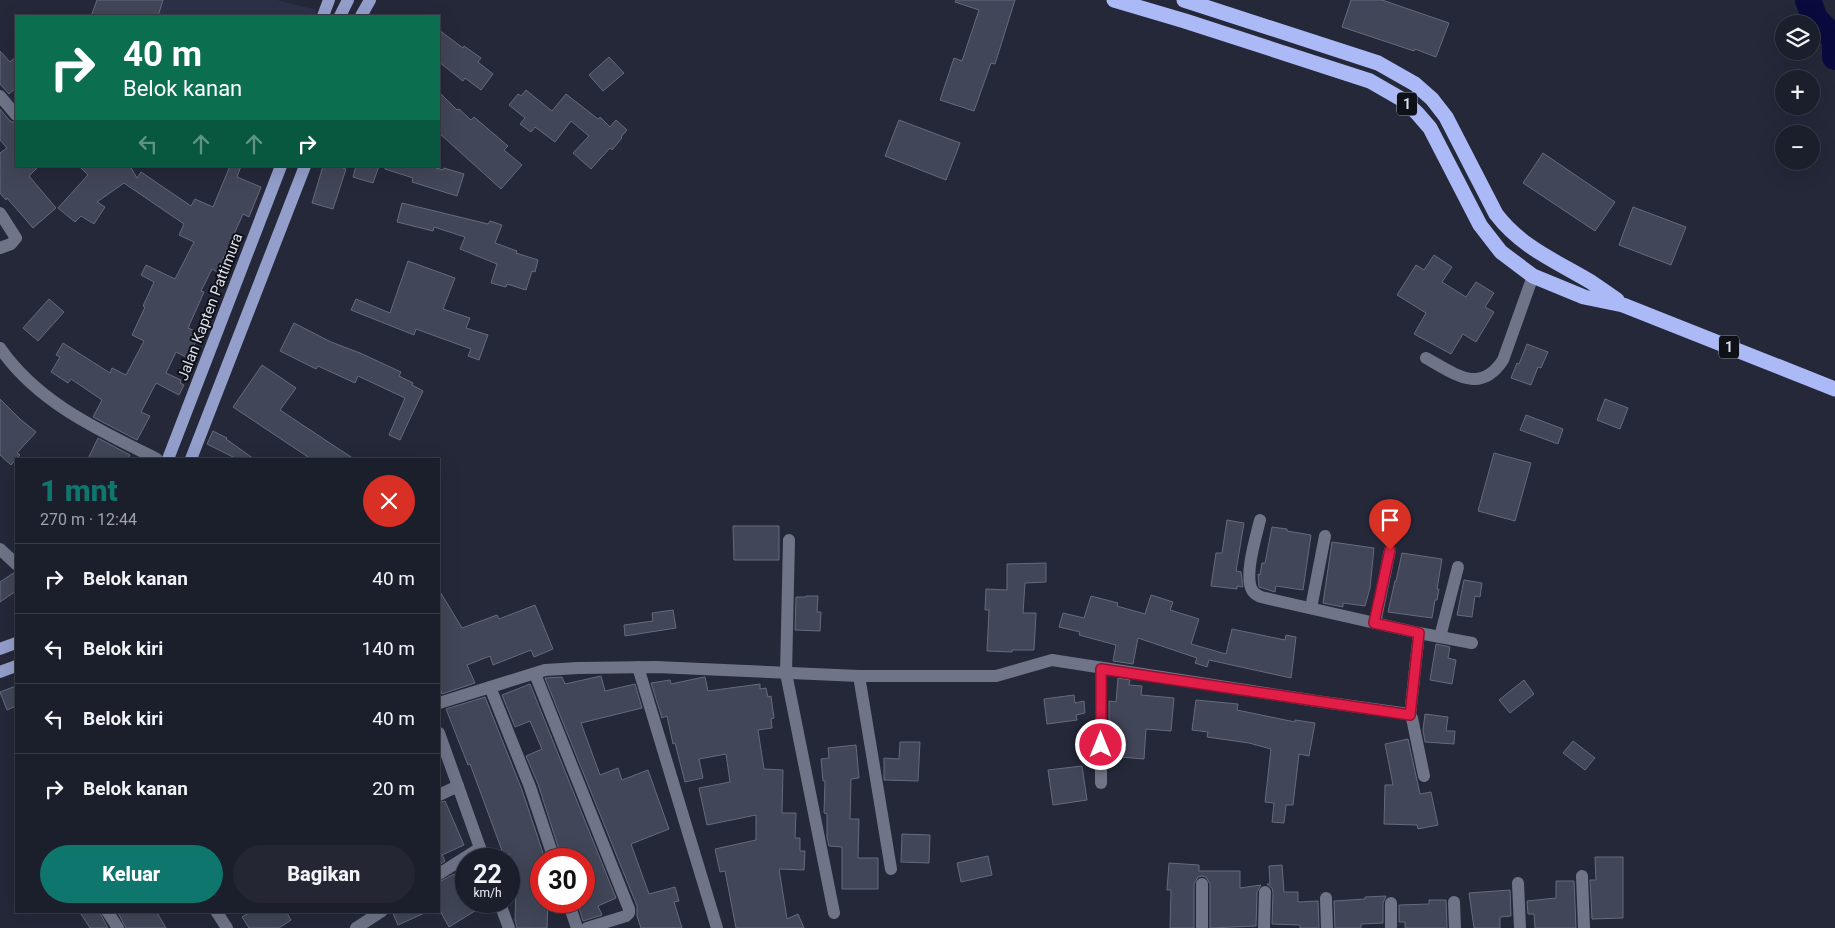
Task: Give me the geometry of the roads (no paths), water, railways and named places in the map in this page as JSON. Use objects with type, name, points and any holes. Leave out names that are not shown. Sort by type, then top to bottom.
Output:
[{"type":"highway","name":"1","points":[[1114,0],[1370,81],[1403,100],[1430,128],[1489,239],[1501,252],[1533,276],[1584,297],[1623,305],[1835,389]]},
{"type":"highway","name":"1","points":[[1189,1],[1378,63],[1415,84],[1432,99],[1446,117],[1496,214],[1504,225],[1545,257],[1592,283],[1623,305]]},
{"type":"main road","points":[[324,15],[329,0]]},
{"type":"main road","points":[[340,15],[348,0]]},
{"type":"main road","points":[[362,15],[370,0]]},
{"type":"main road","name":"Jalan Kapten Pattimura","points":[[168,458],[281,167]]},
{"type":"main road","points":[[191,458],[305,167]]},
{"type":"main road","points":[[222,319],[241,331]]},
{"type":"main road","points":[[0,649],[15,643]]},
{"type":"main road","points":[[0,672],[15,666]]},
{"type":"street","points":[[0,96],[15,114]]},
{"type":"street","points":[[0,213],[16,238],[11,244],[0,248]]},
{"type":"street","points":[[1426,358],[1460,378],[1469,380],[1479,379],[1496,372],[1504,360],[1533,276]]},
{"type":"street","points":[[0,348],[11,364],[34,388],[65,410],[155,458]]},
{"type":"street","points":[[1260,520],[1249,575],[1251,590],[1254,594],[1374,623],[1472,643]]},
{"type":"street","points":[[1311,608],[1325,536]]},
{"type":"street","points":[[789,540],[786,673],[834,913]]},
{"type":"street","points":[[0,549],[15,563]]},
{"type":"street","points":[[1374,623],[1390,550]]},
{"type":"street","points":[[1440,637],[1458,567]]},
{"type":"street","points":[[1419,633],[1410,715],[1424,776]]},
{"type":"street","points":[[440,702],[545,670],[638,667],[859,676],[996,676],[1052,660],[1410,715]]},
{"type":"street","points":[[638,667],[717,928]]},
{"type":"street","points":[[1101,669],[1101,783]]},
{"type":"street","points":[[535,674],[629,908],[629,913],[626,916],[587,928]]},
{"type":"street","points":[[859,676],[891,869]]},
{"type":"street","points":[[490,687],[530,787],[550,848]]},
{"type":"street","points":[[440,736],[480,848]]},
{"type":"street","points":[[440,795],[458,786]]},
{"type":"street","points":[[440,874],[455,866]]},
{"type":"street","points":[[1582,876],[1584,928]]},
{"type":"street","points":[[1518,883],[1520,928]]},
{"type":"street","points":[[1202,884],[1202,928]]},
{"type":"street","points":[[1264,928],[1265,892]]},
{"type":"street","points":[[1326,898],[1327,928]]},
{"type":"street","points":[[1454,902],[1455,928]]},
{"type":"street","points":[[1391,903],[1391,928]]},
{"type":"street","points":[[108,913],[118,928]]},
{"type":"street","points":[[217,913],[226,928]]},
{"type":"street","points":[[356,928],[379,913]]},
{"type":"street","points":[[504,913],[509,928]]},
{"type":"street","points":[[572,913],[577,928]]},
{"type":"waterway","points":[[1808,0],[1815,19],[1835,39],[1835,57]]}]
